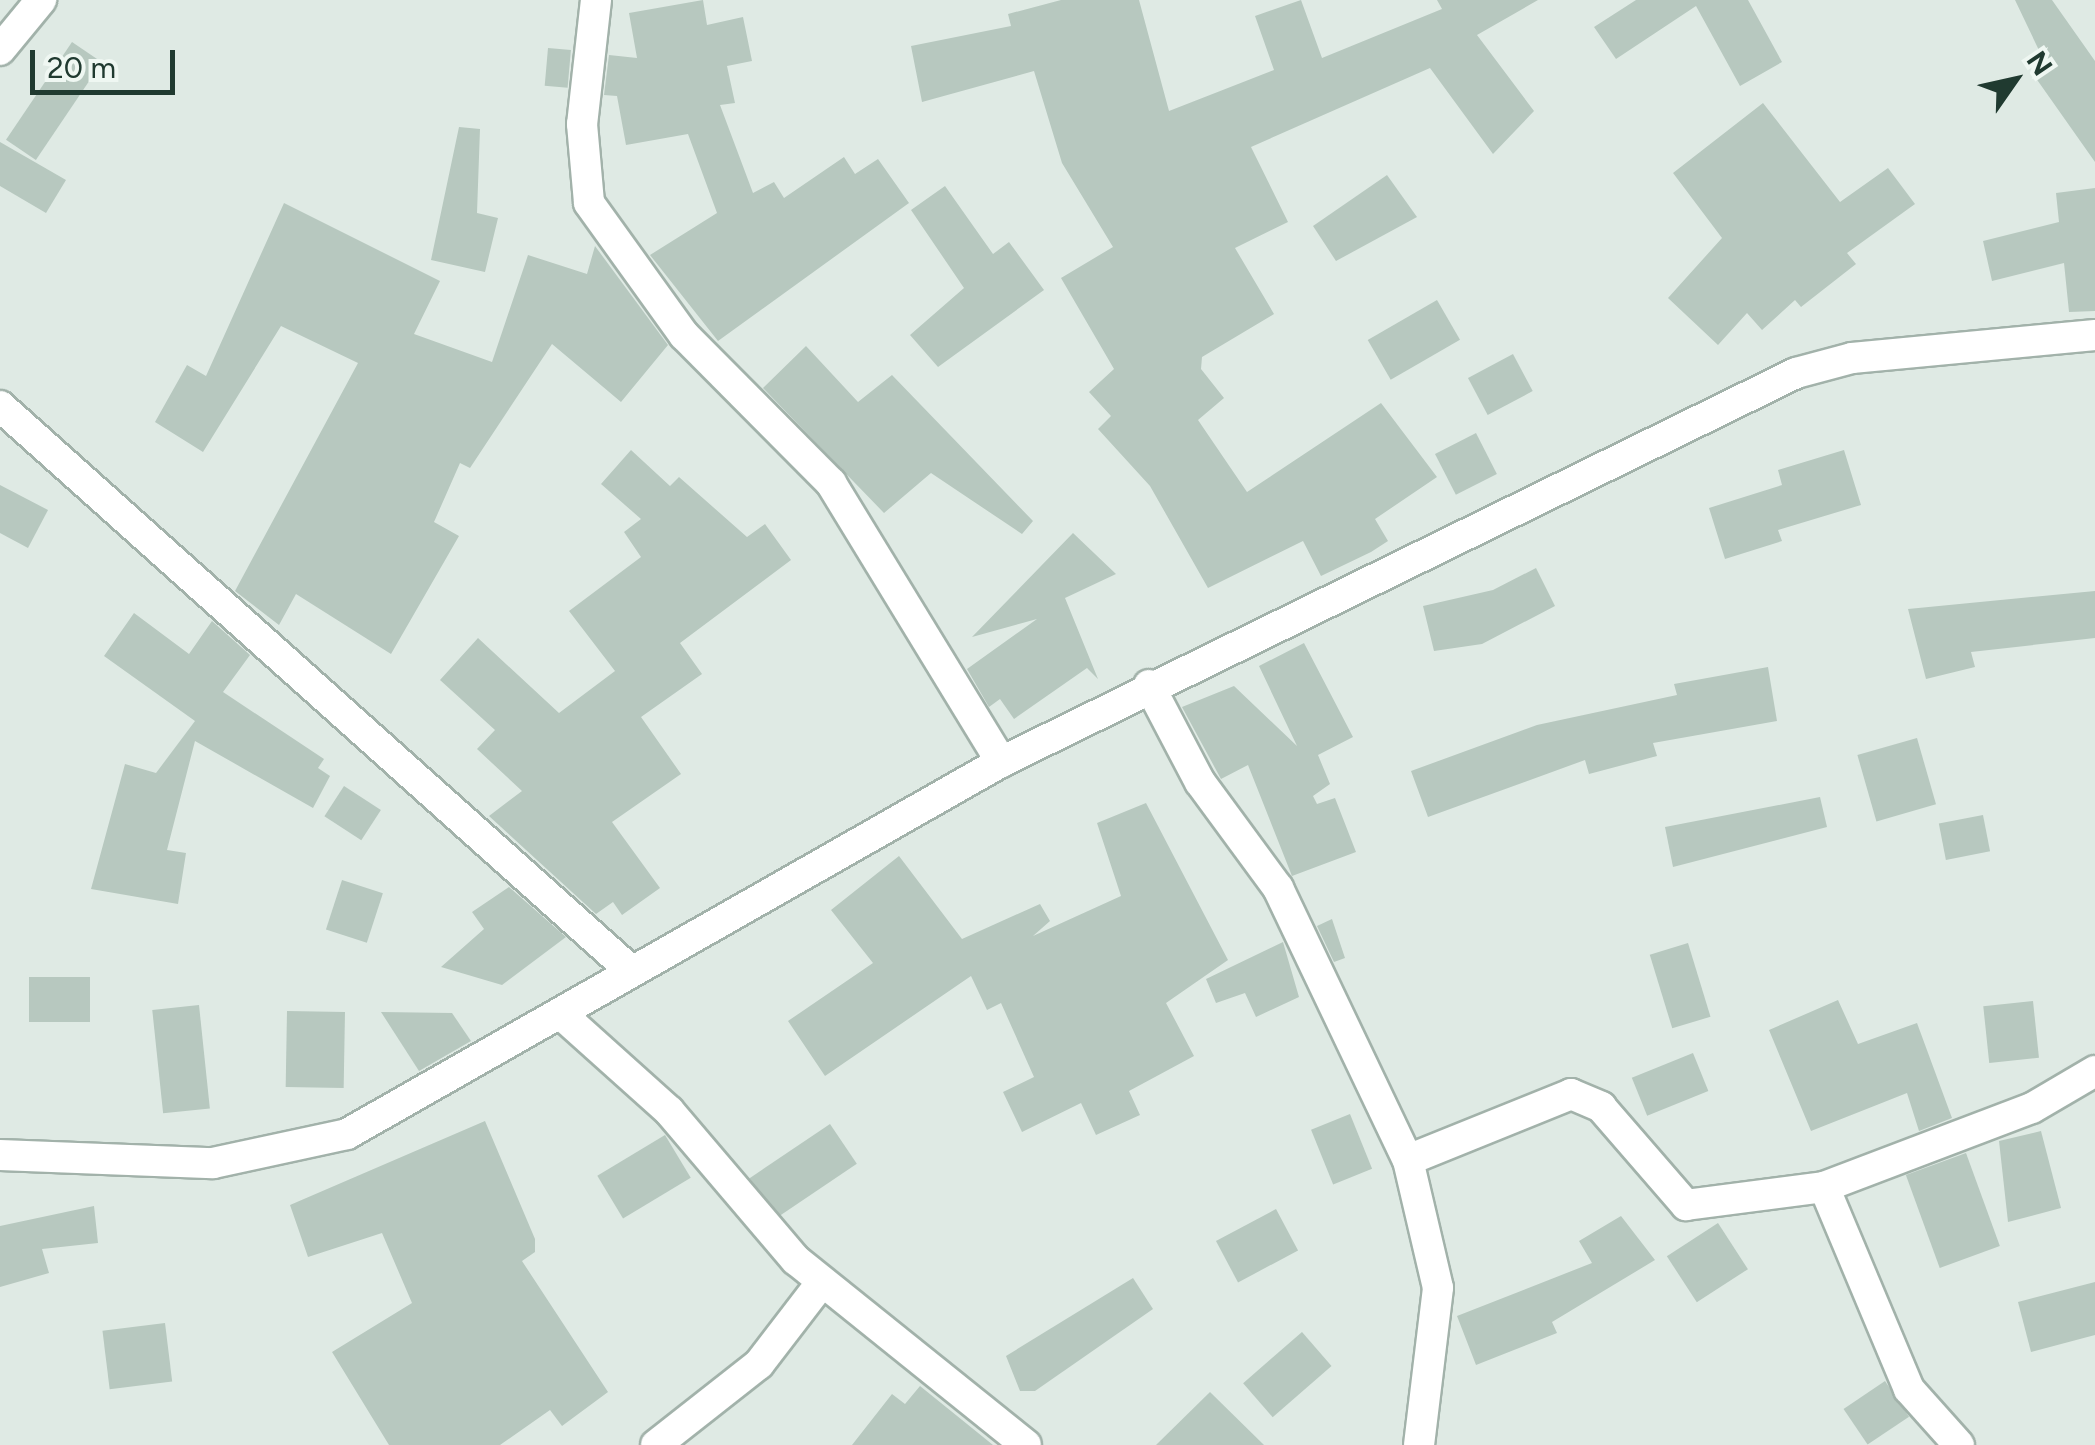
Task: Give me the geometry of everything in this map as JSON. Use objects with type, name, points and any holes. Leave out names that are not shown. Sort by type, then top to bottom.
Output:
[{"type":"street","points":[[0,50],[41,0]]},
{"type":"street","points":[[596,0],[582,124],[589,202],[684,335],[830,483],[1001,762]]},
{"type":"street","points":[[0,1155],[153,1164],[264,1155],[346,1134],[1001,762],[1149,685],[1796,374],[1852,358],[2095,334]]},
{"type":"street","points":[[0,406],[629,970]]},
{"type":"street","points":[[1149,685],[1200,782],[1278,888],[1408,1160],[1438,1288],[1419,1445]]},
{"type":"street","points":[[561,1014],[669,1111],[822,1282],[1026,1445]]},
{"type":"street","points":[[1408,1160],[1571,1094],[1601,1107],[1686,1205],[1824,1187],[2032,1108],[2095,1071]]},
{"type":"street","points":[[1824,1187],[1902,1375],[1959,1445]]},
{"type":"street","points":[[656,1445],[759,1364],[822,1282]]},
{"type":"building","points":[[703,0],[707,25],[743,17],[752,61],[727,66],[735,103],[720,105],[753,193],[774,182],[784,198],[844,157],[855,174],[878,159],[909,203],[718,341],[650,255],[717,213],[688,134],[626,145],[617,96],[604,95],[609,55],[637,58],[629,13]]},
{"type":"building","points":[[1061,0],[1139,0],[1169,111],[1274,70],[1255,16],[1301,0],[1322,58],[1442,9],[1437,0],[1538,0],[1477,35],[1534,111],[1493,154],[1430,68],[1251,147],[1288,222],[1235,248],[1274,314],[1202,357],[1201,369],[1224,398],[1198,420],[1247,492],[1381,403],[1437,477],[1375,519],[1388,541],[1371,552],[1321,576],[1303,541],[1208,588],[1150,486],[1098,429],[1111,416],[1089,392],[1114,369],[1061,278],[1113,247],[1062,163],[1034,71],[922,102],[911,46],[1011,26],[1008,14]]},
{"type":"building","points":[[1636,0],[1748,0],[1782,62],[1740,86],[1696,6],[1616,59],[1594,27]]},
{"type":"building","points":[[2015,0],[2052,0],[2095,61],[2095,162],[2033,74],[2046,65]]},
{"type":"building","points":[[72,42],[102,62],[36,160],[6,140]]},
{"type":"building","points":[[548,48],[571,50],[568,88],[545,86]]},
{"type":"building","points":[[1763,103],[1840,202],[1888,168],[1915,204],[1847,253],[1856,264],[1801,307],[1795,300],[1762,330],[1747,313],[1718,345],[1668,298],[1722,238],[1673,173]]},
{"type":"building","points":[[459,127],[480,129],[477,213],[498,218],[485,272],[431,260]]},
{"type":"building","points":[[0,142],[66,180],[46,213],[0,186]]},
{"type":"building","points":[[1387,175],[1417,217],[1336,261],[1313,226]]},
{"type":"building","points":[[945,186],[993,254],[1009,242],[1044,290],[938,367],[910,335],[964,288],[911,210]]},
{"type":"building","points":[[2095,188],[2095,311],[2069,312],[2064,263],[1992,281],[1983,241],[2059,222],[2056,193]]},
{"type":"building","points":[[284,203],[440,281],[414,334],[492,362],[528,255],[587,274],[595,246],[668,345],[621,402],[552,344],[470,468],[460,463],[434,522],[459,536],[391,654],[296,594],[279,625],[235,591],[358,363],[281,326],[203,452],[155,422],[187,365],[206,376]]},
{"type":"building","points":[[1437,300],[1460,340],[1391,380],[1368,340]]},
{"type":"building","points":[[806,346],[858,402],[892,375],[1033,521],[1022,534],[931,473],[884,513],[763,388]]},
{"type":"building","points":[[1513,354],[1533,391],[1488,415],[1468,378]]},
{"type":"building","points":[[1476,433],[1497,474],[1456,495],[1435,454]]},
{"type":"building","points":[[631,450],[670,486],[679,477],[747,537],[765,524],[791,560],[680,643],[702,674],[641,717],[681,774],[612,822],[660,888],[622,915],[613,902],[596,914],[489,816],[522,791],[477,749],[495,730],[440,680],[478,638],[559,713],[615,671],[569,611],[641,557],[624,532],[641,519],[601,484]]},
{"type":"building","points":[[1844,450],[1861,505],[1778,530],[1782,541],[1725,559],[1709,508],[1782,485],[1778,470]]},
{"type":"building","points":[[0,485],[48,510],[28,548],[0,533]]},
{"type":"building","points":[[1073,533],[1116,574],[1065,598],[1098,679],[1087,668],[1014,719],[1000,699],[989,707],[967,669],[1037,619],[972,637]]},
{"type":"building","points":[[1536,568],[1555,606],[1482,644],[1434,651],[1423,606],[1493,590]]},
{"type":"building","points":[[2095,591],[2095,638],[1971,652],[1975,667],[1926,679],[1908,609]]},
{"type":"building","points":[[134,613],[189,654],[212,621],[250,655],[223,692],[324,759],[318,768],[330,776],[313,808],[195,741],[167,850],[186,853],[178,904],[91,889],[125,764],[156,773],[195,721],[104,656]]},
{"type":"building","points":[[1304,643],[1353,737],[1318,755],[1330,784],[1313,796],[1317,804],[1335,798],[1356,852],[1292,876],[1248,765],[1221,779],[1182,707],[1234,686],[1297,746],[1259,666]]},
{"type":"building","points":[[1768,667],[1777,721],[1653,743],[1657,756],[1589,774],[1585,760],[1428,817],[1411,771],[1537,725],[1677,695],[1674,684]]},
{"type":"building","points":[[1917,738],[1936,804],[1876,821],[1857,755]]},
{"type":"building","points":[[344,786],[381,810],[361,840],[324,816]]},
{"type":"building","points":[[1820,797],[1827,827],[1673,867],[1665,827]]},
{"type":"building","points":[[1146,803],[1228,960],[1166,1003],[1194,1056],[1129,1091],[1140,1115],[1096,1135],[1081,1103],[1022,1132],[1003,1092],[1034,1077],[1001,1003],[987,1010],[971,976],[825,1076],[788,1021],[873,963],[831,910],[899,856],[962,939],[1040,904],[1050,921],[1033,936],[1121,896],[1097,823]]},
{"type":"building","points":[[1983,815],[1990,851],[1946,860],[1939,824]]},
{"type":"building","points":[[342,880],[383,893],[367,943],[326,929]]},
{"type":"building","points":[[509,887],[566,937],[502,985],[441,967],[484,929],[472,912]]},
{"type":"building","points":[[1332,919],[1345,958],[1334,962],[1317,926]]},
{"type":"building","points":[[1283,942],[1299,997],[1256,1017],[1245,993],[1216,1003],[1206,979]]},
{"type":"building","points":[[1688,943],[1711,1017],[1672,1028],[1650,955]]},
{"type":"building","points":[[29,977],[90,977],[90,1022],[29,1022]]},
{"type":"building","points":[[1838,1000],[1858,1044],[1917,1023],[1952,1118],[1919,1131],[1907,1093],[1811,1131],[1769,1030]]},
{"type":"building","points":[[2033,1001],[2039,1058],[1989,1063],[1983,1006]]},
{"type":"building","points":[[199,1005],[210,1108],[163,1113],[152,1010]]},
{"type":"building","points":[[287,1011],[345,1012],[344,1088],[286,1087]]},
{"type":"building","points":[[381,1012],[452,1013],[471,1041],[419,1071]]},
{"type":"building","points":[[1693,1053],[1708,1091],[1647,1116],[1632,1078]]},
{"type":"building","points":[[1350,1114],[1372,1169],[1333,1184],[1311,1130]]},
{"type":"building","points":[[485,1121],[535,1239],[535,1252],[522,1261],[608,1392],[562,1426],[550,1410],[500,1445],[389,1445],[332,1352],[412,1303],[382,1233],[308,1257],[290,1205]]},
{"type":"building","points":[[830,1124],[857,1164],[776,1218],[750,1178]]},
{"type":"building","points":[[2041,1131],[2061,1208],[2008,1222],[1999,1141]]},
{"type":"building","points":[[665,1135],[691,1178],[623,1219],[597,1176]]},
{"type":"building","points":[[1966,1153],[2000,1246],[1940,1268],[1906,1175]]},
{"type":"building","points":[[94,1206],[98,1243],[42,1249],[49,1273],[0,1287],[0,1226]]},
{"type":"building","points":[[1276,1209],[1298,1250],[1238,1282],[1216,1241]]},
{"type":"building","points":[[1621,1216],[1655,1260],[1552,1322],[1557,1333],[1476,1365],[1457,1316],[1592,1263],[1579,1241]]},
{"type":"building","points":[[1718,1223],[1748,1269],[1697,1302],[1667,1256]]},
{"type":"building","points":[[1133,1278],[1153,1309],[1035,1391],[1020,1391],[1006,1356]]},
{"type":"building","points":[[2095,1282],[2095,1335],[2031,1352],[2018,1302]]},
{"type":"building","points":[[165,1323],[172,1382],[110,1389],[102,1331]]},
{"type":"building","points":[[1302,1332],[1332,1366],[1273,1417],[1243,1383]]},
{"type":"building","points":[[1885,1381],[1909,1417],[1868,1445],[1844,1409]]},
{"type":"building","points":[[920,1386],[993,1445],[852,1445],[892,1394],[905,1404]]},
{"type":"building","points":[[1210,1392],[1264,1445],[1156,1445]]}]
